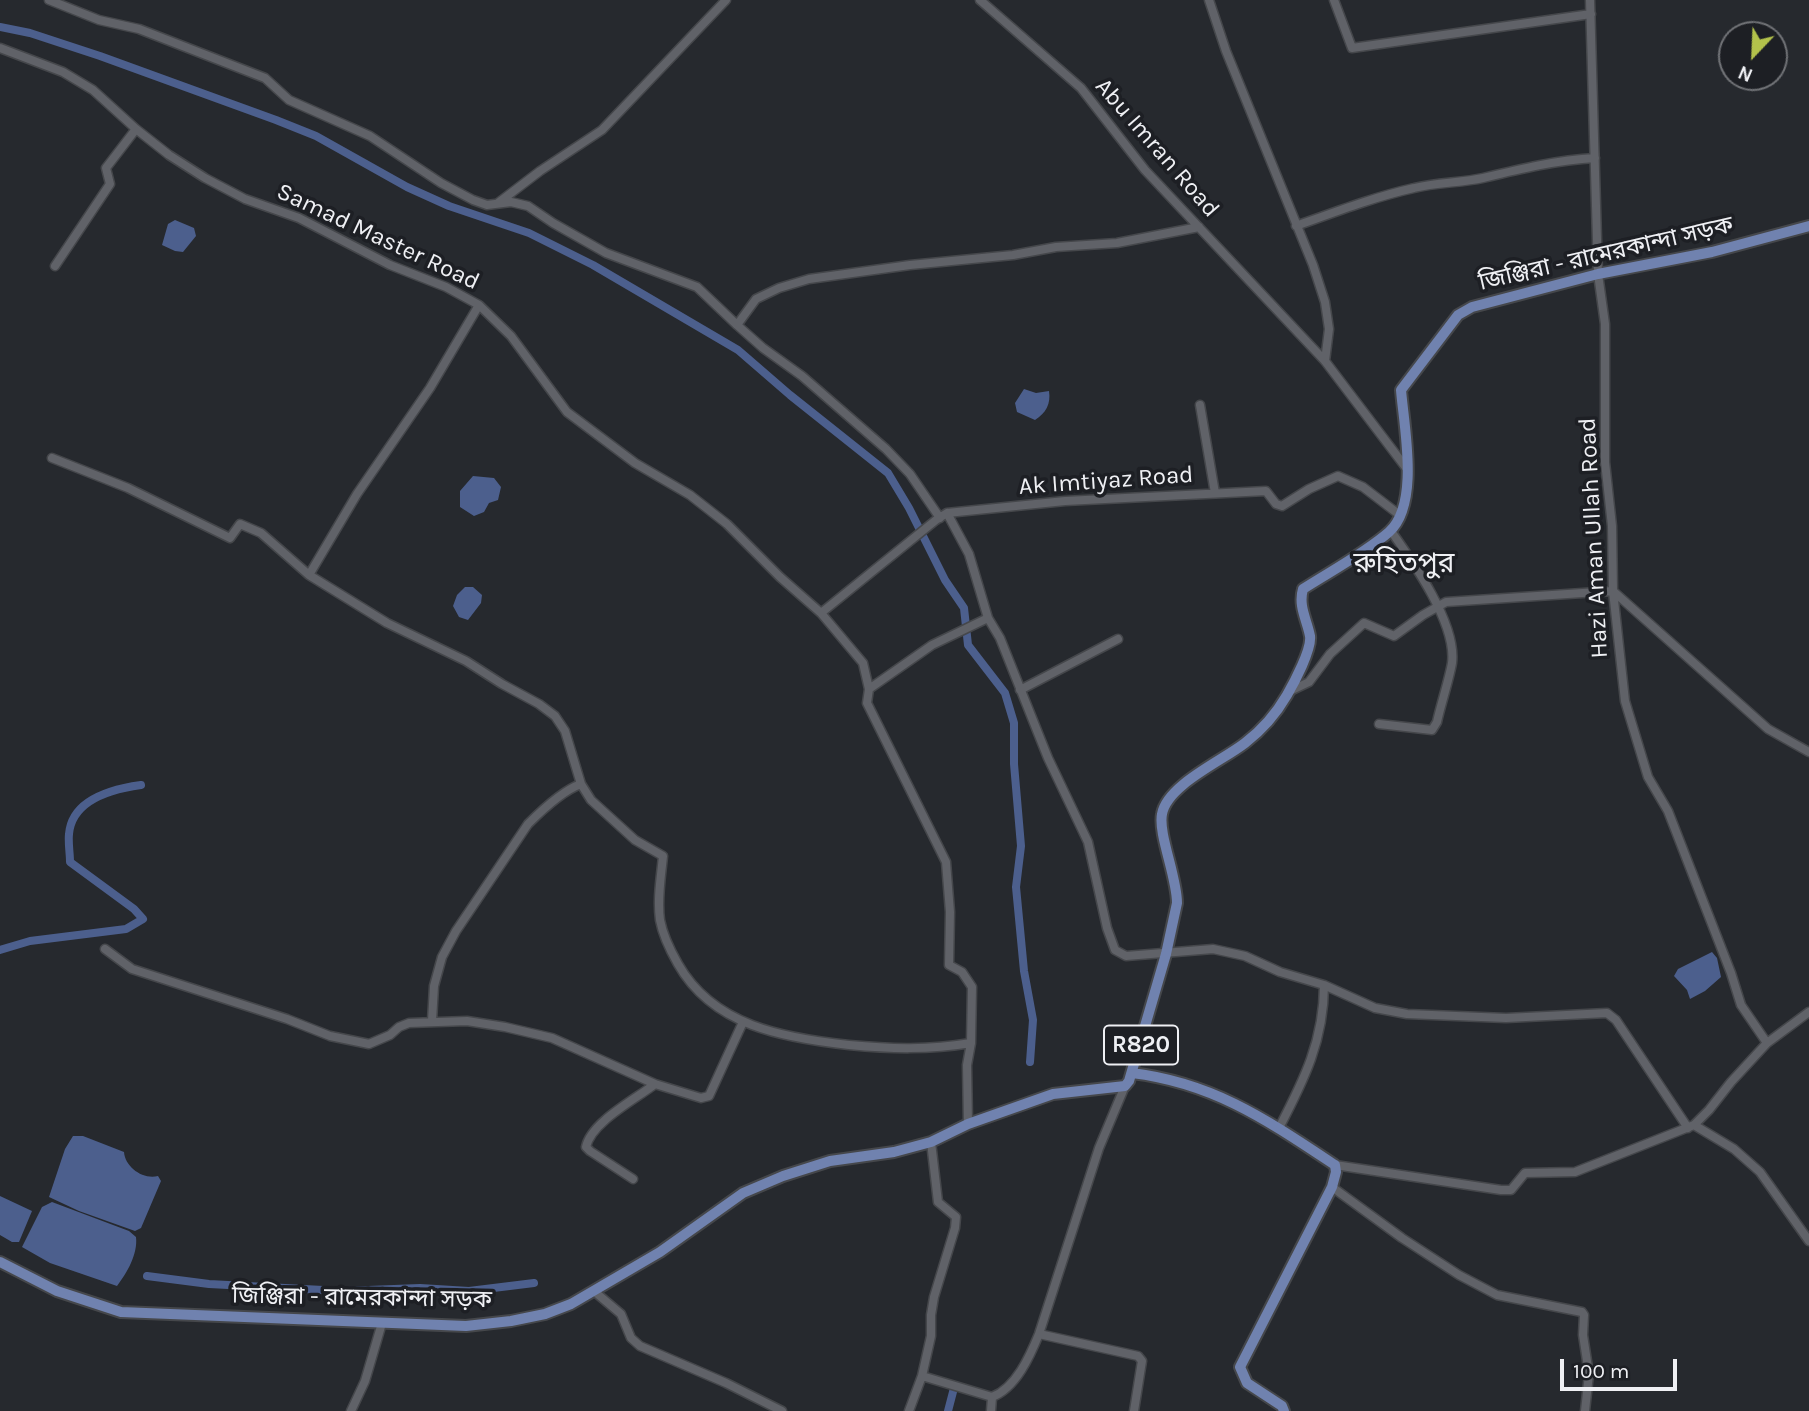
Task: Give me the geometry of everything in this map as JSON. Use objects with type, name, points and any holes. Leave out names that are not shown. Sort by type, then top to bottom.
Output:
[{"type":"main road","name":"জিঞ্জিরা - রামেরকান্দা সড়ক","points":[[0,1262],[57,1291],[121,1312],[466,1326],[510,1321],[545,1314],[594,1292],[660,1252],[743,1193],[783,1176],[830,1161],[894,1152],[931,1142],[968,1124],[1053,1094],[1125,1086],[1132,1073],[1166,954],[1177,903],[1177,888],[1161,826],[1167,801],[1182,785],[1246,742],[1270,719],[1288,692],[1310,639],[1302,603],[1303,589],[1391,531],[1401,516],[1406,493],[1407,430],[1401,390],[1458,315],[1472,307],[1598,274],[1712,252],[1809,226]]},
{"type":"main road","points":[[1132,1073],[1165,1077],[1216,1093],[1279,1128],[1335,1165],[1332,1187],[1240,1367],[1247,1383],[1282,1406],[1284,1411]]},
{"type":"street","points":[[48,0],[99,20],[139,29],[265,78],[278,87],[289,100],[370,136],[460,194],[487,205],[511,202],[528,206],[606,253],[696,287],[763,348],[802,376],[886,449],[910,474],[969,554],[988,618],[1000,638],[1048,758],[1088,842],[1107,928],[1115,950],[1126,956],[1213,949],[1245,956],[1280,972],[1324,985],[1375,1008],[1407,1014],[1506,1018],[1607,1013],[1616,1020],[1691,1127],[1734,1149],[1760,1172],[1809,1241]]},
{"type":"street","points":[[498,204],[540,171],[602,130],[726,0]]},
{"type":"street","name":"Abu Imran Road","points":[[980,0],[1081,88],[1145,170],[1325,361],[1407,469]]},
{"type":"street","points":[[1209,0],[1226,51],[1325,302],[1329,329],[1325,361]]},
{"type":"street","points":[[1334,0],[1352,48],[1591,14]]},
{"type":"street","name":"Hazi Aman Ullah Road","points":[[1590,0],[1598,274],[1605,324],[1605,462],[1612,526],[1613,591],[1625,701],[1648,777],[1668,811],[1741,1005],[1768,1043]]},
{"type":"street","name":"Samad Master Road","points":[[0,48],[63,72],[93,90],[136,129],[178,160],[246,199],[299,218],[390,265],[446,287],[480,305],[511,336],[568,412],[635,463],[690,495],[727,524],[821,613],[863,663],[869,689],[867,703],[946,862],[950,912],[949,965],[962,972],[972,987],[971,1043],[967,1065],[968,1124]]},
{"type":"street","points":[[55,266],[110,184],[106,168],[136,129]]},
{"type":"street","points":[[1296,226],[1415,187],[1471,180],[1567,159],[1595,158]]},
{"type":"street","points":[[737,325],[756,299],[779,288],[809,279],[910,265],[1013,255],[1056,247],[1117,243],[1199,227]]},
{"type":"street","points":[[309,575],[358,494],[430,388],[480,305]]},
{"type":"street","points":[[1200,405],[1215,493]]},
{"type":"street","points":[[52,458],[139,494],[230,538],[240,524],[261,533],[309,575],[387,623],[466,661],[555,716],[565,731],[580,784],[591,800],[635,841],[663,856],[660,920],[667,945],[685,976],[705,998],[743,1022],[807,1041],[900,1049],[971,1043]]},
{"type":"street","name":"Ak Imtiyaz Road","points":[[941,517],[1065,501],[1266,491],[1276,504],[1282,506],[1309,489],[1338,476],[1363,487],[1401,516]]},
{"type":"street","points":[[821,613],[941,517]]},
{"type":"street","points":[[1379,724],[1432,730],[1437,722],[1452,663],[1445,619],[1436,607],[1427,585],[1391,531]]},
{"type":"street","points":[[1288,692],[1309,682],[1330,654],[1364,623],[1394,636],[1446,602],[1613,591],[1768,729],[1809,752]]},
{"type":"street","points":[[869,689],[900,665],[958,631],[988,618]]},
{"type":"street","points":[[1020,690],[1118,639]]},
{"type":"street","points":[[432,1021],[434,986],[442,957],[456,932],[528,824],[568,789],[580,784]]},
{"type":"street","points":[[105,950],[132,970],[346,1040],[369,1044],[409,1023],[432,1021],[467,1021],[505,1027],[552,1038],[656,1084],[701,1098],[709,1096],[743,1022]]},
{"type":"street","points":[[1279,1128],[1297,1093],[1320,1033],[1324,1013],[1324,985]]},
{"type":"street","points":[[1335,1165],[1472,1187],[1511,1190],[1525,1173],[1575,1172],[1691,1127],[1768,1043],[1809,1012]]},
{"type":"street","points":[[633,1179],[590,1151],[586,1147],[587,1139],[616,1111],[656,1084]]},
{"type":"street","points":[[922,1376],[992,1396],[1002,1393],[1029,1359],[1099,1149],[1125,1086]]},
{"type":"street","points":[[909,1411],[922,1376],[930,1336],[930,1315],[956,1217],[938,1202],[931,1142]]},
{"type":"street","points":[[1332,1187],[1402,1238],[1459,1275],[1497,1295],[1582,1312],[1589,1374],[1586,1411]]},
{"type":"street","points":[[594,1292],[621,1314],[631,1338],[640,1346],[782,1411]]},
{"type":"street","points":[[351,1411],[365,1381],[382,1323]]},
{"type":"street","points":[[1039,1334],[1138,1356],[1142,1361],[1134,1411]]},
{"type":"street","points":[[991,1411],[992,1396]]},
{"type":"water","points":[[175,220],[194,228],[196,236],[183,252],[162,245],[168,224]]},
{"type":"water","points":[[1024,389],[1036,393],[1049,391],[1047,408],[1035,420],[1017,412],[1015,403]]},
{"type":"water","points":[[473,476],[494,478],[501,487],[498,500],[489,503],[484,512],[474,516],[460,507],[460,491]]},
{"type":"water","points":[[465,587],[473,587],[482,595],[481,603],[468,620],[459,617],[453,606],[457,595]]},
{"type":"water","points":[[1712,952],[1717,958],[1721,977],[1705,991],[1690,999],[1687,990],[1674,976],[1678,969]]},
{"type":"water","points":[[73,1136],[83,1136],[124,1152],[128,1163],[136,1171],[146,1176],[158,1176],[161,1181],[141,1228],[135,1231],[49,1197],[65,1149]]},
{"type":"water","points":[[0,1196],[32,1211],[19,1242],[12,1242],[0,1235]]},
{"type":"water","points":[[52,1202],[129,1231],[136,1237],[134,1257],[117,1286],[50,1263],[22,1247],[42,1207]]},
{"type":"waterway","points":[[0,27],[30,33],[100,56],[316,136],[407,187],[449,206],[529,233],[593,265],[738,350],[888,473],[945,580],[964,608],[968,645],[1005,693],[1014,723],[1014,764],[1021,846],[1016,887],[1024,971],[1033,1020],[1030,1062]]},
{"type":"waterway","points":[[0,950],[30,941],[126,929],[143,919],[134,909],[70,862],[69,841],[72,822],[85,804],[106,793],[141,785]]},
{"type":"waterway","points":[[147,1276],[209,1284],[342,1291],[420,1288],[469,1291],[534,1283]]},
{"type":"waterway","points":[[948,1411],[954,1388]]},
{"type":"district","name":"রুহিতপুর","points":[[1404,564]]}]
